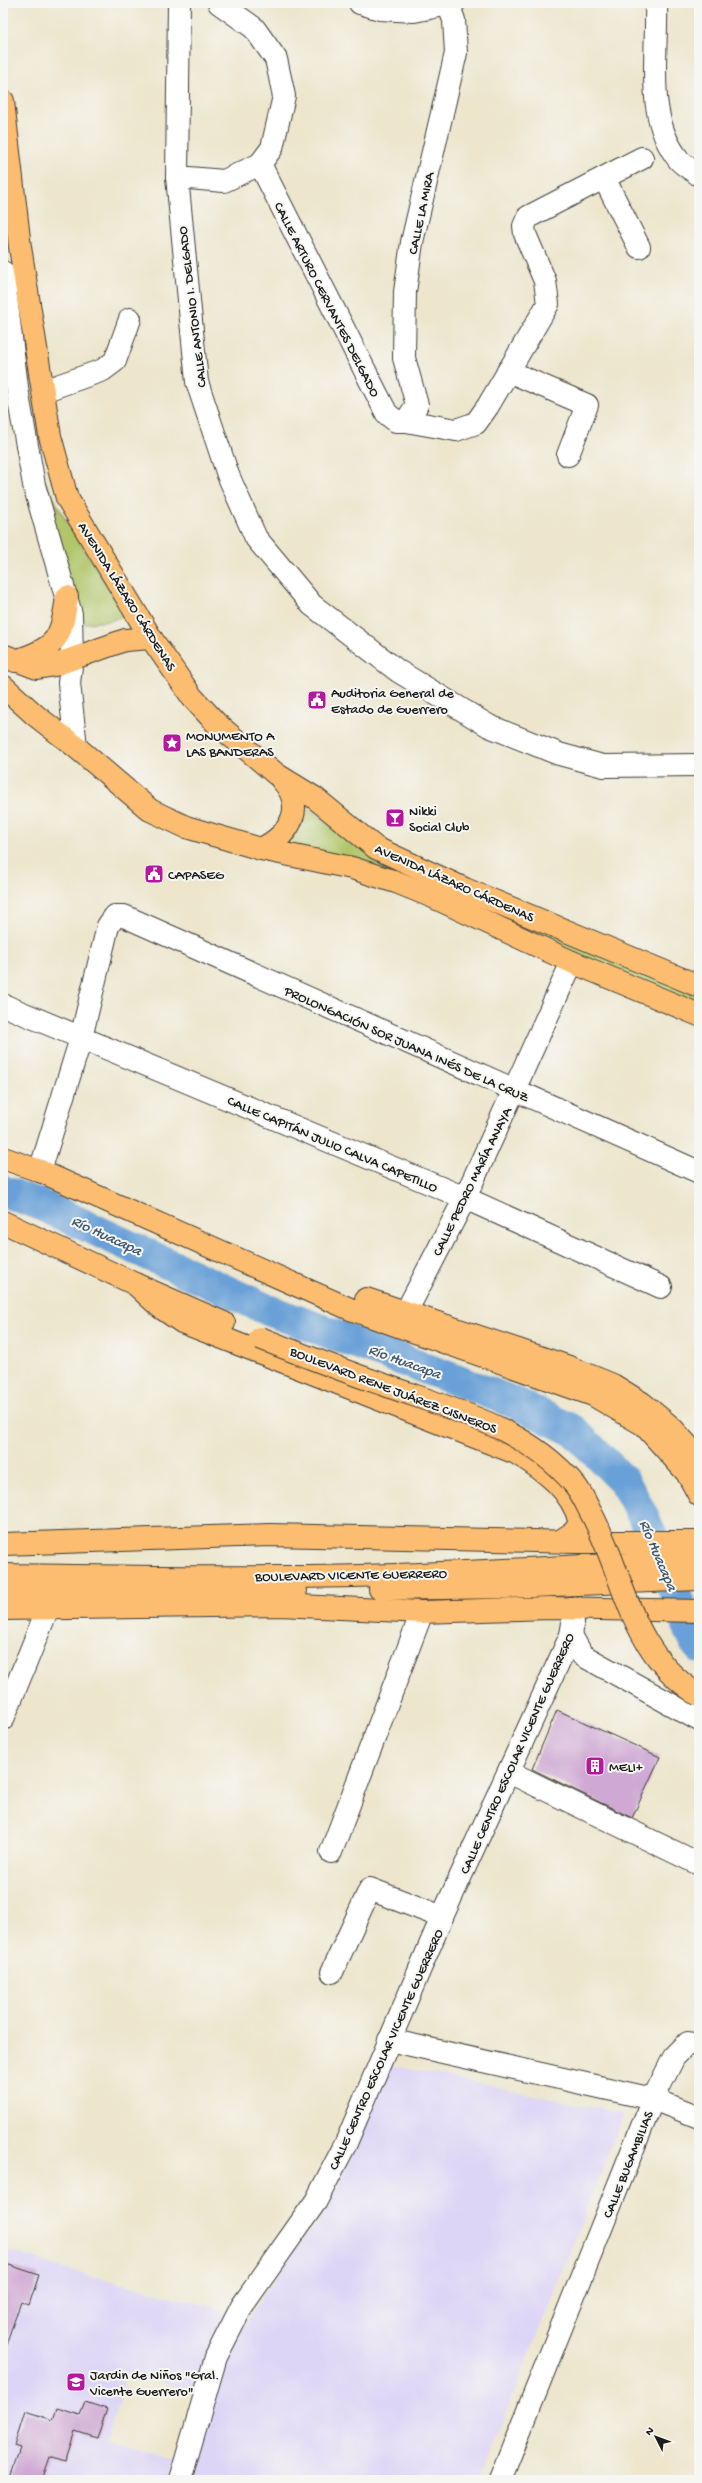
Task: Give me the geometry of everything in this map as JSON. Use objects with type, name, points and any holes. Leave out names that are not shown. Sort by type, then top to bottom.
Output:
[{"type":"main road","name":"AVENIDA LÁZARO CÁRDENAS","points":[[3,101],[20,247],[50,436],[67,498],[151,638],[192,697],[217,724],[276,774],[315,798],[376,848],[465,889],[699,986]]},
{"type":"main road","points":[[9,658],[41,653],[54,642],[63,627],[67,597]]},
{"type":"main road","points":[[9,658],[37,668],[55,665],[125,640],[151,638]]},
{"type":"main road","name":"AVENIDA LÁZARO CÁRDENAS","points":[[3,686],[35,715],[76,747],[150,810],[186,828],[261,849],[352,868],[396,882],[433,897],[572,962],[699,1015]]},
{"type":"main road","points":[[261,849],[275,842],[286,830],[295,802],[291,790],[276,774]]},
{"type":"main road","points":[[8,1157],[308,1289],[350,1309],[593,1395],[644,1425],[688,1474],[699,1495]]},
{"type":"main road","points":[[3,1222],[134,1284],[160,1307],[182,1322],[516,1453],[537,1466],[562,1488],[576,1508],[580,1523],[568,1542]]},
{"type":"main road","name":"BOULEVARD RENE JUÁREZ CISNEROS","points":[[134,1284],[260,1338],[475,1417],[517,1437],[547,1458],[576,1486],[598,1526],[638,1626],[657,1657],[683,1685],[699,1695]]},
{"type":"main road","points":[[308,1289],[350,1294],[569,1367],[613,1385],[642,1403],[672,1428],[699,1458]]},
{"type":"main road","points":[[3,1544],[270,1535],[568,1542],[699,1542]]},
{"type":"main road","name":"BOULEVARD VICENTE GUERRERO","points":[[3,1593],[254,1593],[588,1575],[699,1561]]},
{"type":"main road","name":"BOULEVARD VICENTE GUERRERO","points":[[3,1575],[280,1577],[513,1571],[699,1579]]},
{"type":"main road","points":[[207,1606],[254,1593]]},
{"type":"main road","points":[[3,1609],[280,1605],[422,1612],[571,1608],[699,1611]]},
{"type":"street","name":"CALLE ANTONIO I. DELGADO","points":[[179,3],[177,178],[197,382],[228,475],[256,538],[312,605],[398,671],[489,726],[559,754],[603,766],[699,765]]},
{"type":"street","points":[[177,178],[224,181],[260,164],[272,148],[284,96],[276,60],[254,28],[219,3]]},
{"type":"street","points":[[360,3],[380,9],[451,3]]},
{"type":"street","name":"CALLE LA MIRA","points":[[406,420],[417,405],[404,358],[405,292],[412,242],[456,53],[454,20],[451,3]]},
{"type":"street","points":[[656,3],[654,69],[660,127],[680,161],[699,175]]},
{"type":"street","points":[[639,247],[604,178],[642,158]]},
{"type":"street","name":"CALLE ARTURO CERVANTES DELGADO","points":[[260,164],[386,414],[396,421],[406,420],[456,430],[476,423],[548,304],[545,281],[525,234],[524,226],[528,217],[604,178]]},
{"type":"street","points":[[3,272],[11,401],[71,614],[72,658],[69,683],[76,747]]},
{"type":"street","points":[[43,391],[103,370],[115,361],[130,319]]},
{"type":"street","points":[[508,371],[586,405],[568,455]]},
{"type":"street","name":"PROLONGACIÓN SOR JUANA INÉS DE LA CRUZ","points":[[81,1038],[108,926],[115,916],[124,916],[514,1091],[699,1172]]},
{"type":"street","name":"CALLE PEDRO MARÍA ANAYA","points":[[406,1312],[465,1198],[572,962]]},
{"type":"street","name":"CALLE CAPITÁN JULIO CALVA CAPETILLO","points":[[3,1004],[465,1198],[661,1287]]},
{"type":"street","points":[[40,1171],[81,1038]]},
{"type":"street","points":[[3,1719],[48,1608]]},
{"type":"street","name":"CALLE CENTRO ESCOLAR VICENTE GUERRERO","points":[[180,2480],[216,2357],[242,2306],[316,2201],[346,2143],[388,2040],[442,1917],[571,1635],[573,1623],[571,1608]]},
{"type":"street","points":[[331,1852],[422,1612]]},
{"type":"street","points":[[571,1635],[582,1655],[699,1720]]},
{"type":"street","points":[[509,1772],[699,1864]]},
{"type":"street","points":[[332,1972],[370,1889],[442,1917]]},
{"type":"street","name":"CALLE BUGAMBILIAS","points":[[388,2040],[653,2099],[500,2480]]},
{"type":"street","points":[[699,2045],[688,2044],[674,2057],[653,2099],[699,2117]]},
{"type":"shaded area","points":[[391,2065],[624,2114],[480,2480],[188,2480],[223,2358],[249,2316],[332,2198]]},
{"type":"shaded area","name":"Jardin de Niños \"Gral. Vicente Guerrero\"","points":[[3,2248],[69,2270],[231,2312],[199,2392],[127,2372],[106,2443],[175,2461],[170,2480],[3,2480]]},
{"type":"green space","points":[[3,234],[17,310],[35,442],[44,480],[64,517],[125,615],[110,621],[79,624],[42,502],[3,276]]},
{"type":"green space","points":[[301,802],[350,838],[699,995],[699,1006],[283,844]]},
{"type":"building","name":"MELI+","points":[[557,1710],[660,1757],[632,1818],[532,1769]]},
{"type":"building","points":[[3,2263],[39,2275],[29,2305],[21,2302],[5,2347],[3,2347]]},
{"type":"building","points":[[85,2402],[107,2409],[97,2438],[75,2431],[65,2462],[50,2457],[42,2480],[9,2480],[20,2448],[14,2446],[25,2411],[53,2420],[57,2408],[80,2415]]},
{"type":"waterway","name":"Río Huacapa","points":[[3,1191],[41,1205],[268,1310],[518,1404],[574,1431],[624,1481],[644,1518],[695,1642],[699,1647]]},
{"type":"place","name":"Auditoria General de Estado de Guerrero","points":[[317,700]]},
{"type":"place","name":"MONUMENTO A LAS BANDERAS","points":[[172,743]]},
{"type":"place","name":"Nikki Social Club","points":[[395,818]]},
{"type":"place","name":"CAPASEG","points":[[154,874]]},
{"type":"place","name":"MELI+","points":[[595,1766]]},
{"type":"place","name":"Jardin de Niños \"Gral. Vicente Guerrero\"","points":[[76,2382]]}]
